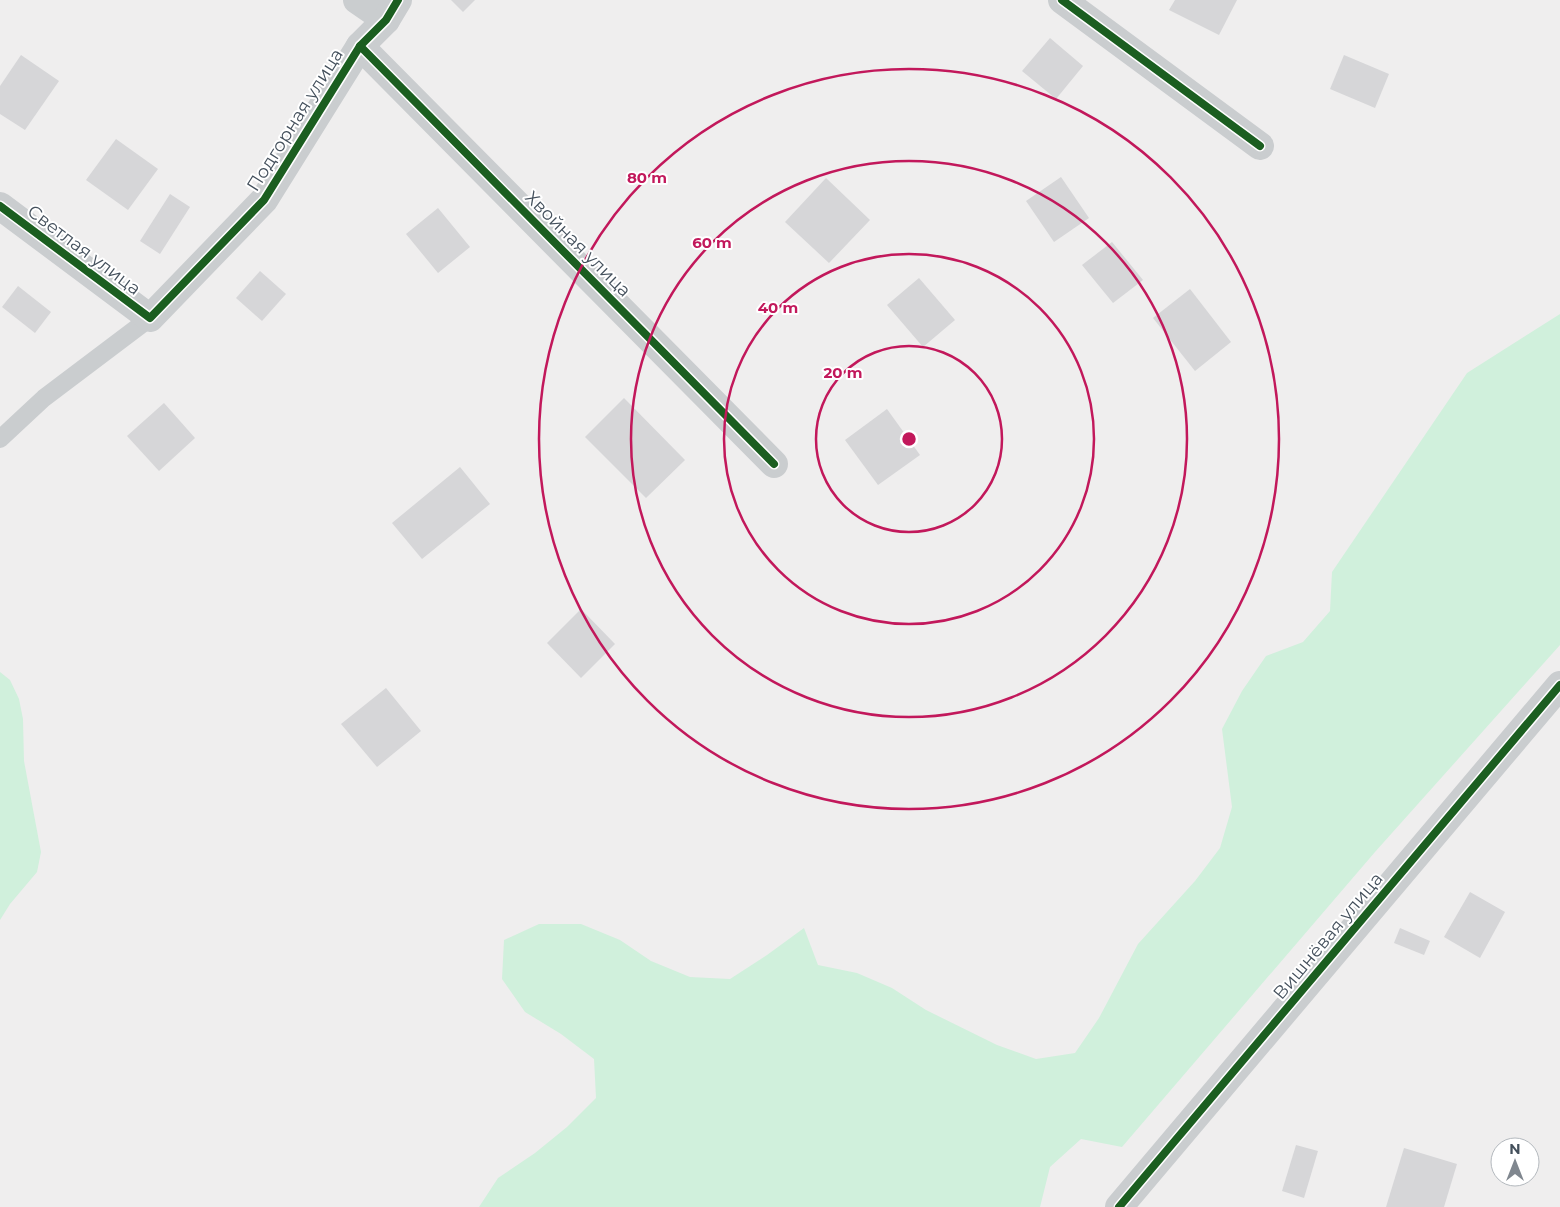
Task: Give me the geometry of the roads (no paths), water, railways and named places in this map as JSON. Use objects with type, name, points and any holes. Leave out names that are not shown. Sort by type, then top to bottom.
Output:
[{"type":"street","points":[[357,0],[392,10]]},
{"type":"street","points":[[1062,0],[1260,146]]},
{"type":"street","name":"Подгорная улица","points":[[150,318],[264,200],[360,46],[392,10]]},
{"type":"street","name":"Хвойная улица","points":[[360,46],[774,464]]},
{"type":"street","name":"Светлая улица","points":[[0,206],[150,318]]},
{"type":"street","name":"Вишнёвая улица","points":[[1119,1207],[1560,685]]},
{"type":"lane","points":[[0,438],[44,398],[150,318]]}]
